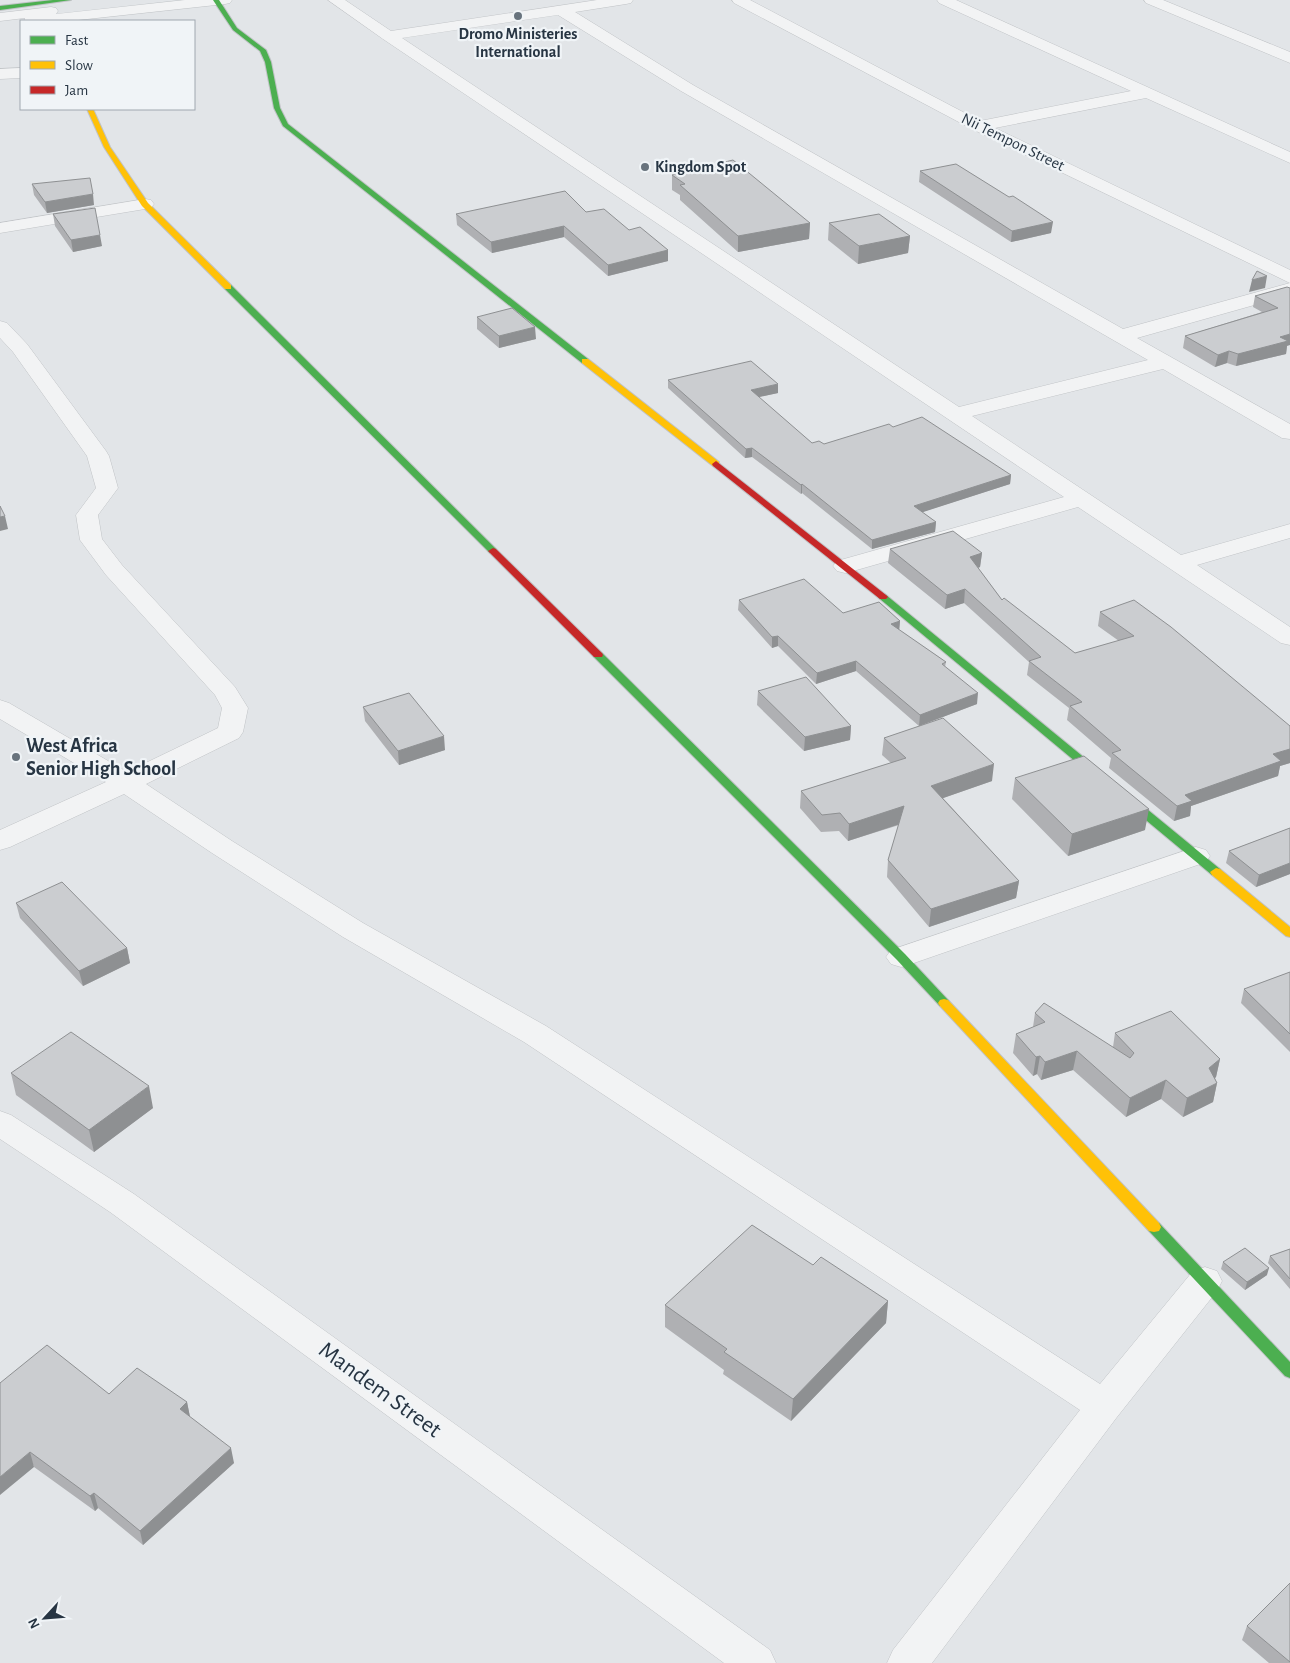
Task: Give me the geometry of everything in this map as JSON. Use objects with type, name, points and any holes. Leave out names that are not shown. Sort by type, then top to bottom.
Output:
[{"type":"main road","points":[[220,0],[238,32],[258,43],[265,54],[280,119],[285,125],[845,566],[1290,933]]},
{"type":"main road","points":[[0,8],[64,12]]},
{"type":"main road","points":[[90,110],[101,136],[145,204],[901,957],[1290,1372]]},
{"type":"street","points":[[35,20],[64,12],[145,0]]},
{"type":"street","points":[[0,17],[220,0]]},
{"type":"street","points":[[335,0],[1290,638]]},
{"type":"street","points":[[388,36],[626,0]]},
{"type":"street","name":"Nii Tempon Street","points":[[739,0],[978,126],[1290,278]]},
{"type":"street","points":[[944,0],[1290,158]]},
{"type":"street","points":[[1151,0],[1290,58]]},
{"type":"street","points":[[561,10],[687,88],[1290,433]]},
{"type":"street","points":[[0,25],[20,22]]},
{"type":"street","points":[[0,74],[20,73]]},
{"type":"street","points":[[978,126],[1148,93]]},
{"type":"street","points":[[0,228],[145,204]]},
{"type":"street","points":[[1120,336],[1290,289]]},
{"type":"street","points":[[0,327],[20,348],[98,456],[107,488],[87,515],[91,540],[114,570],[226,692],[235,708],[230,732],[0,841]]},
{"type":"street","points":[[957,414],[1165,362]]},
{"type":"street","points":[[845,566],[1080,499]]},
{"type":"street","points":[[1179,563],[1290,531]]},
{"type":"street","points":[[0,708],[125,782],[222,847],[353,930],[535,1034],[1104,1406]]},
{"type":"street","points":[[901,957],[1196,856]]},
{"type":"street","name":"Mandem Street","points":[[0,1123],[122,1203],[756,1663]]},
{"type":"street","points":[[907,1663],[1104,1406],[1205,1281]]},
{"type":"building","points":[[733,160],[810,223],[738,236],[680,185],[685,184],[672,175]]},
{"type":"building","points":[[956,164],[1009,197],[1013,196],[1053,222],[1012,231],[920,171]]},
{"type":"building","points":[[90,178],[93,194],[45,202],[32,184]]},
{"type":"building","points":[[565,191],[586,212],[604,209],[629,230],[640,227],[668,250],[608,265],[564,226],[491,242],[456,214]]},
{"type":"building","points":[[95,208],[100,235],[71,240],[53,214]]},
{"type":"building","points":[[879,214],[910,236],[859,246],[829,223]]},
{"type":"building","points":[[1257,271],[1267,276],[1252,280]]},
{"type":"building","points":[[1287,287],[1290,288],[1290,334],[1280,337],[1288,341],[1238,354],[1229,351],[1218,355],[1185,336],[1278,308],[1255,296]]},
{"type":"building","points":[[512,308],[535,327],[499,336],[477,317]]},
{"type":"building","points":[[751,361],[778,384],[751,390],[812,443],[819,441],[824,444],[889,424],[893,427],[922,417],[1011,475],[914,506],[936,522],[872,540],[802,484],[752,448],[746,449],[668,380]]},
{"type":"building","points":[[0,506],[5,516],[0,517]]},
{"type":"building","points":[[953,531],[982,553],[970,557],[1002,600],[1004,598],[1075,653],[1134,636],[1100,612],[1134,600],[1171,627],[1290,726],[1290,749],[1273,754],[1281,761],[1185,795],[1192,801],[1177,806],[1112,753],[1121,750],[1070,706],[1082,702],[1029,661],[1041,657],[965,589],[947,595],[890,549]]},
{"type":"building","points":[[804,579],[843,613],[879,602],[900,621],[891,624],[946,662],[942,664],[978,693],[920,715],[856,661],[817,673],[778,636],[772,637],[739,600]]},
{"type":"building","points":[[806,677],[851,726],[805,737],[758,691]]},
{"type":"building","points":[[409,693],[444,736],[398,751],[363,707]]},
{"type":"building","points":[[943,718],[994,764],[931,786],[1019,881],[931,909],[888,860],[904,806],[849,824],[840,813],[822,815],[801,791],[906,758],[884,738]]},
{"type":"building","points":[[1084,756],[1149,809],[1072,834],[1015,778]]},
{"type":"building","points":[[1290,828],[1290,863],[1259,875],[1229,851]]},
{"type":"building","points":[[62,882],[127,948],[79,971],[16,903]]},
{"type":"building","points":[[1290,972],[1290,1034],[1244,989]]},
{"type":"building","points":[[1044,1003],[1130,1058],[1134,1053],[1115,1033],[1171,1011],[1220,1059],[1209,1068],[1217,1083],[1187,1098],[1166,1080],[1130,1098],[1077,1051],[1045,1062],[1040,1056],[1036,1057],[1016,1034],[1045,1022],[1035,1013]]},
{"type":"building","points":[[71,1032],[149,1086],[89,1130],[11,1073]]},
{"type":"building","points":[[752,1225],[813,1265],[821,1257],[888,1301],[793,1399],[724,1352],[727,1349],[665,1305]]},
{"type":"building","points":[[1245,1248],[1269,1268],[1247,1282],[1223,1262]]},
{"type":"building","points":[[1290,1249],[1290,1279],[1270,1256]]},
{"type":"building","points":[[47,1345],[109,1394],[137,1368],[187,1402],[180,1409],[231,1448],[140,1531],[94,1493],[90,1496],[30,1452],[0,1477],[0,1383]]},
{"type":"building","points":[[1290,1583],[1290,1662],[1247,1626]]},
{"type":"traffic: fast","points":[[0,8],[68,0]]},
{"type":"traffic: fast","points":[[216,0],[235,29],[263,50],[268,62],[277,108],[285,125],[585,361]]},
{"type":"traffic: fast","points":[[228,287],[493,551]]},
{"type":"traffic: fast","points":[[883,597],[1216,872]]},
{"type":"traffic: fast","points":[[598,655],[901,957],[944,1003]]},
{"type":"traffic: fast","points":[[1154,1227],[1290,1372]]},
{"type":"traffic: slow","points":[[90,110],[107,147],[145,204],[228,287]]},
{"type":"traffic: slow","points":[[585,361],[716,464]]},
{"type":"traffic: slow","points":[[1216,872],[1290,933]]},
{"type":"traffic: slow","points":[[944,1003],[1154,1227]]},
{"type":"traffic: jam","points":[[716,464],[883,597]]},
{"type":"traffic: jam","points":[[493,551],[598,655]]},
{"type":"place","name":"Dromo Ministeries International","points":[[518,16]]},
{"type":"place","name":"Kingdom Spot","points":[[645,167]]},
{"type":"place","name":"West Africa Senior High School","points":[[16,757]]}]
